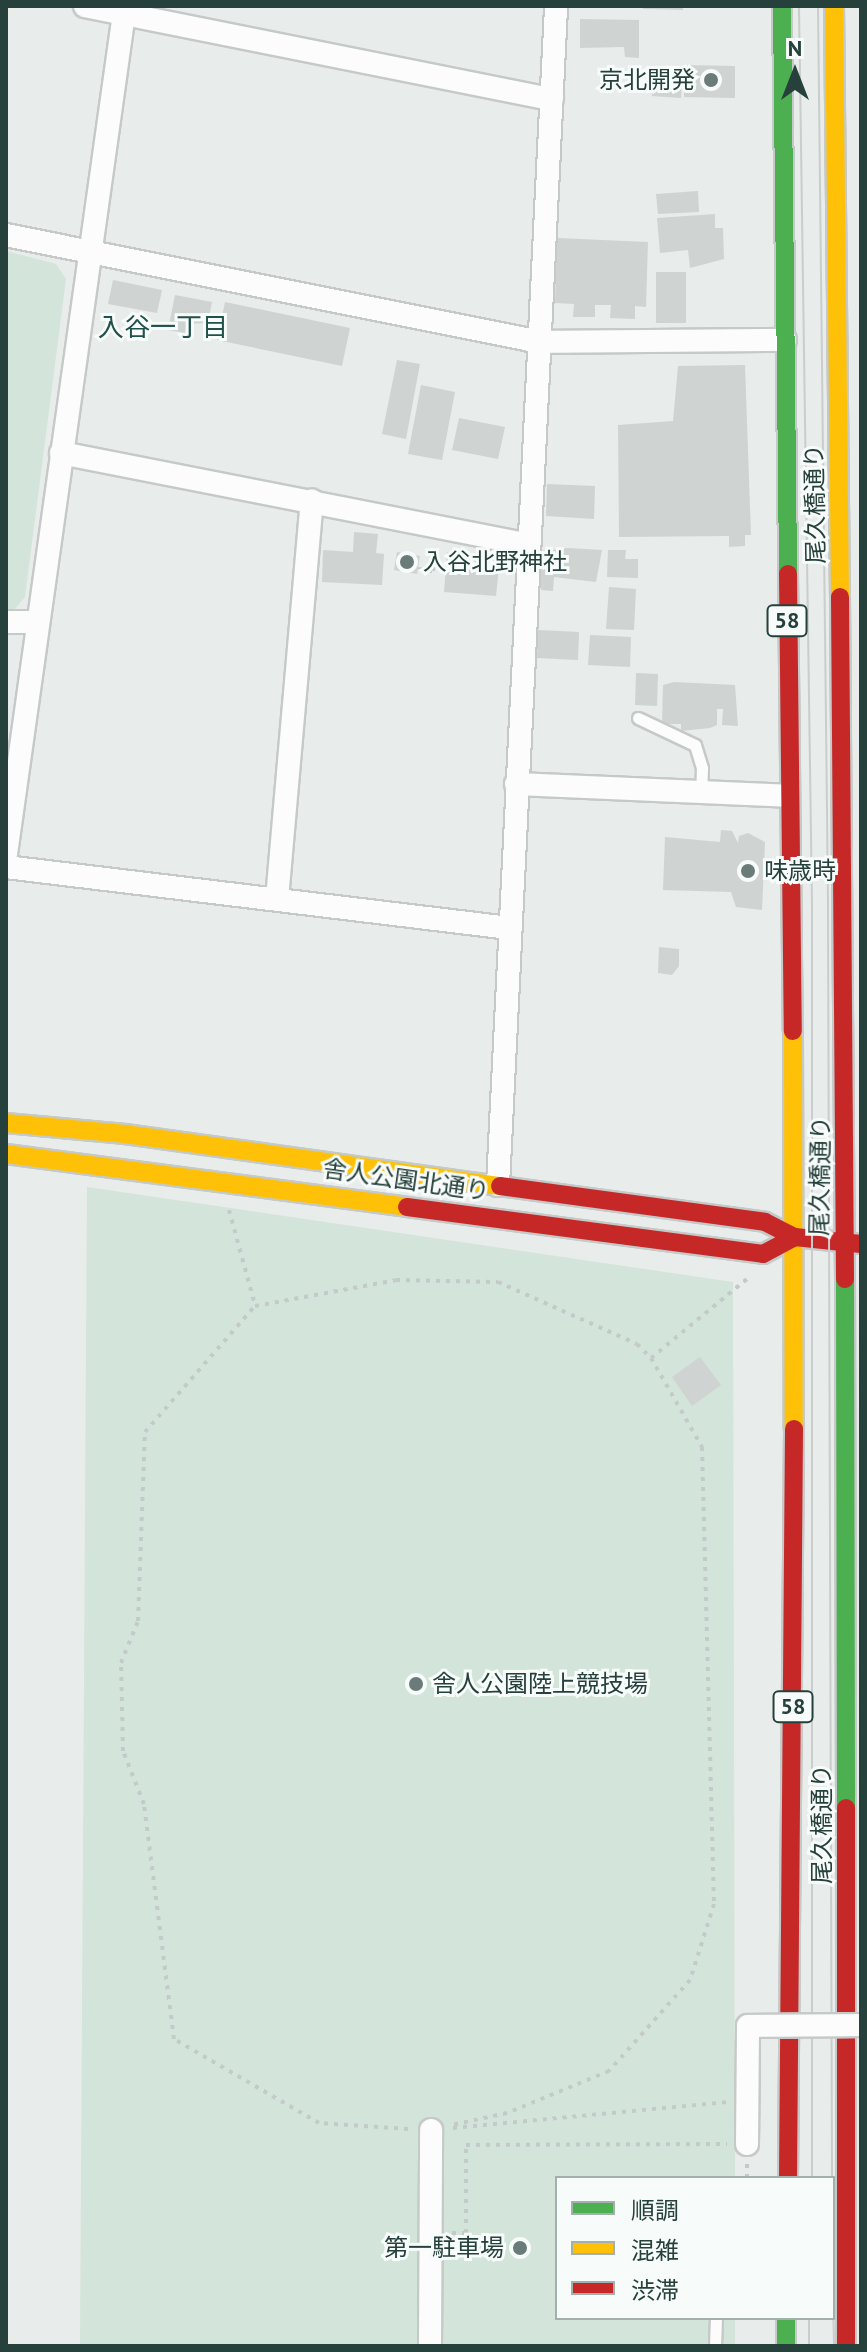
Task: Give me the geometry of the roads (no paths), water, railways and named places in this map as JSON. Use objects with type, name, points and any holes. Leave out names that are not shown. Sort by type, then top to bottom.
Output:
[{"type":"main road","name":"尾久橋通り","points":[[782,6],[795,1237],[788,2176]]},
{"type":"main road","name":"尾久橋通り","points":[[834,6],[850,479],[852,1243],[846,2346]]},
{"type":"main road","name":"舎人公園北通り","points":[[6,1123],[765,1222],[795,1237],[852,1243]]},
{"type":"main road","name":"舎人公園北通り","points":[[6,1154],[763,1254],[795,1237]]},
{"type":"main road","points":[[786,2320],[786,2346]]},
{"type":"street","points":[[85,6],[124,11],[552,99]]},
{"type":"street","points":[[498,1185],[556,6]]},
{"type":"street","points":[[6,854],[36,622],[124,11]]},
{"type":"street","points":[[6,235],[540,342],[785,340]]},
{"type":"street","points":[[61,453],[528,545]]},
{"type":"street","points":[[277,899],[312,501]]},
{"type":"street","points":[[6,622],[36,622]]},
{"type":"street","points":[[516,784],[788,796]]},
{"type":"street","points":[[6,867],[509,928]]},
{"type":"street","points":[[747,2144],[748,2026],[861,2025]]},
{"type":"street","points":[[430,2346],[431,2130]]},
{"type":"lane","points":[[638,718],[695,745],[702,768],[701,793]]},
{"type":"lane","points":[[715,2346],[716,2320]]},
{"type":"tram line","points":[[799,6],[812,902],[812,2176]]},
{"type":"tram line","points":[[818,6],[828,906],[832,2176]]},
{"type":"tram line","points":[[809,2320],[809,2346]]},
{"type":"tram line","points":[[833,2320],[834,2346]]},
{"type":"place","name":"京北開発","points":[[711,80]]},
{"type":"place","name":"入谷北野神社","points":[[407,562]]},
{"type":"place","name":"味歳時","points":[[748,871]]},
{"type":"place","name":"舎人公園陸上競技場","points":[[416,1684]]},
{"type":"place","name":"第一駐車場","points":[[520,2248]]},
{"type":"district","name":"入谷一丁目","points":[[163,327]]}]
